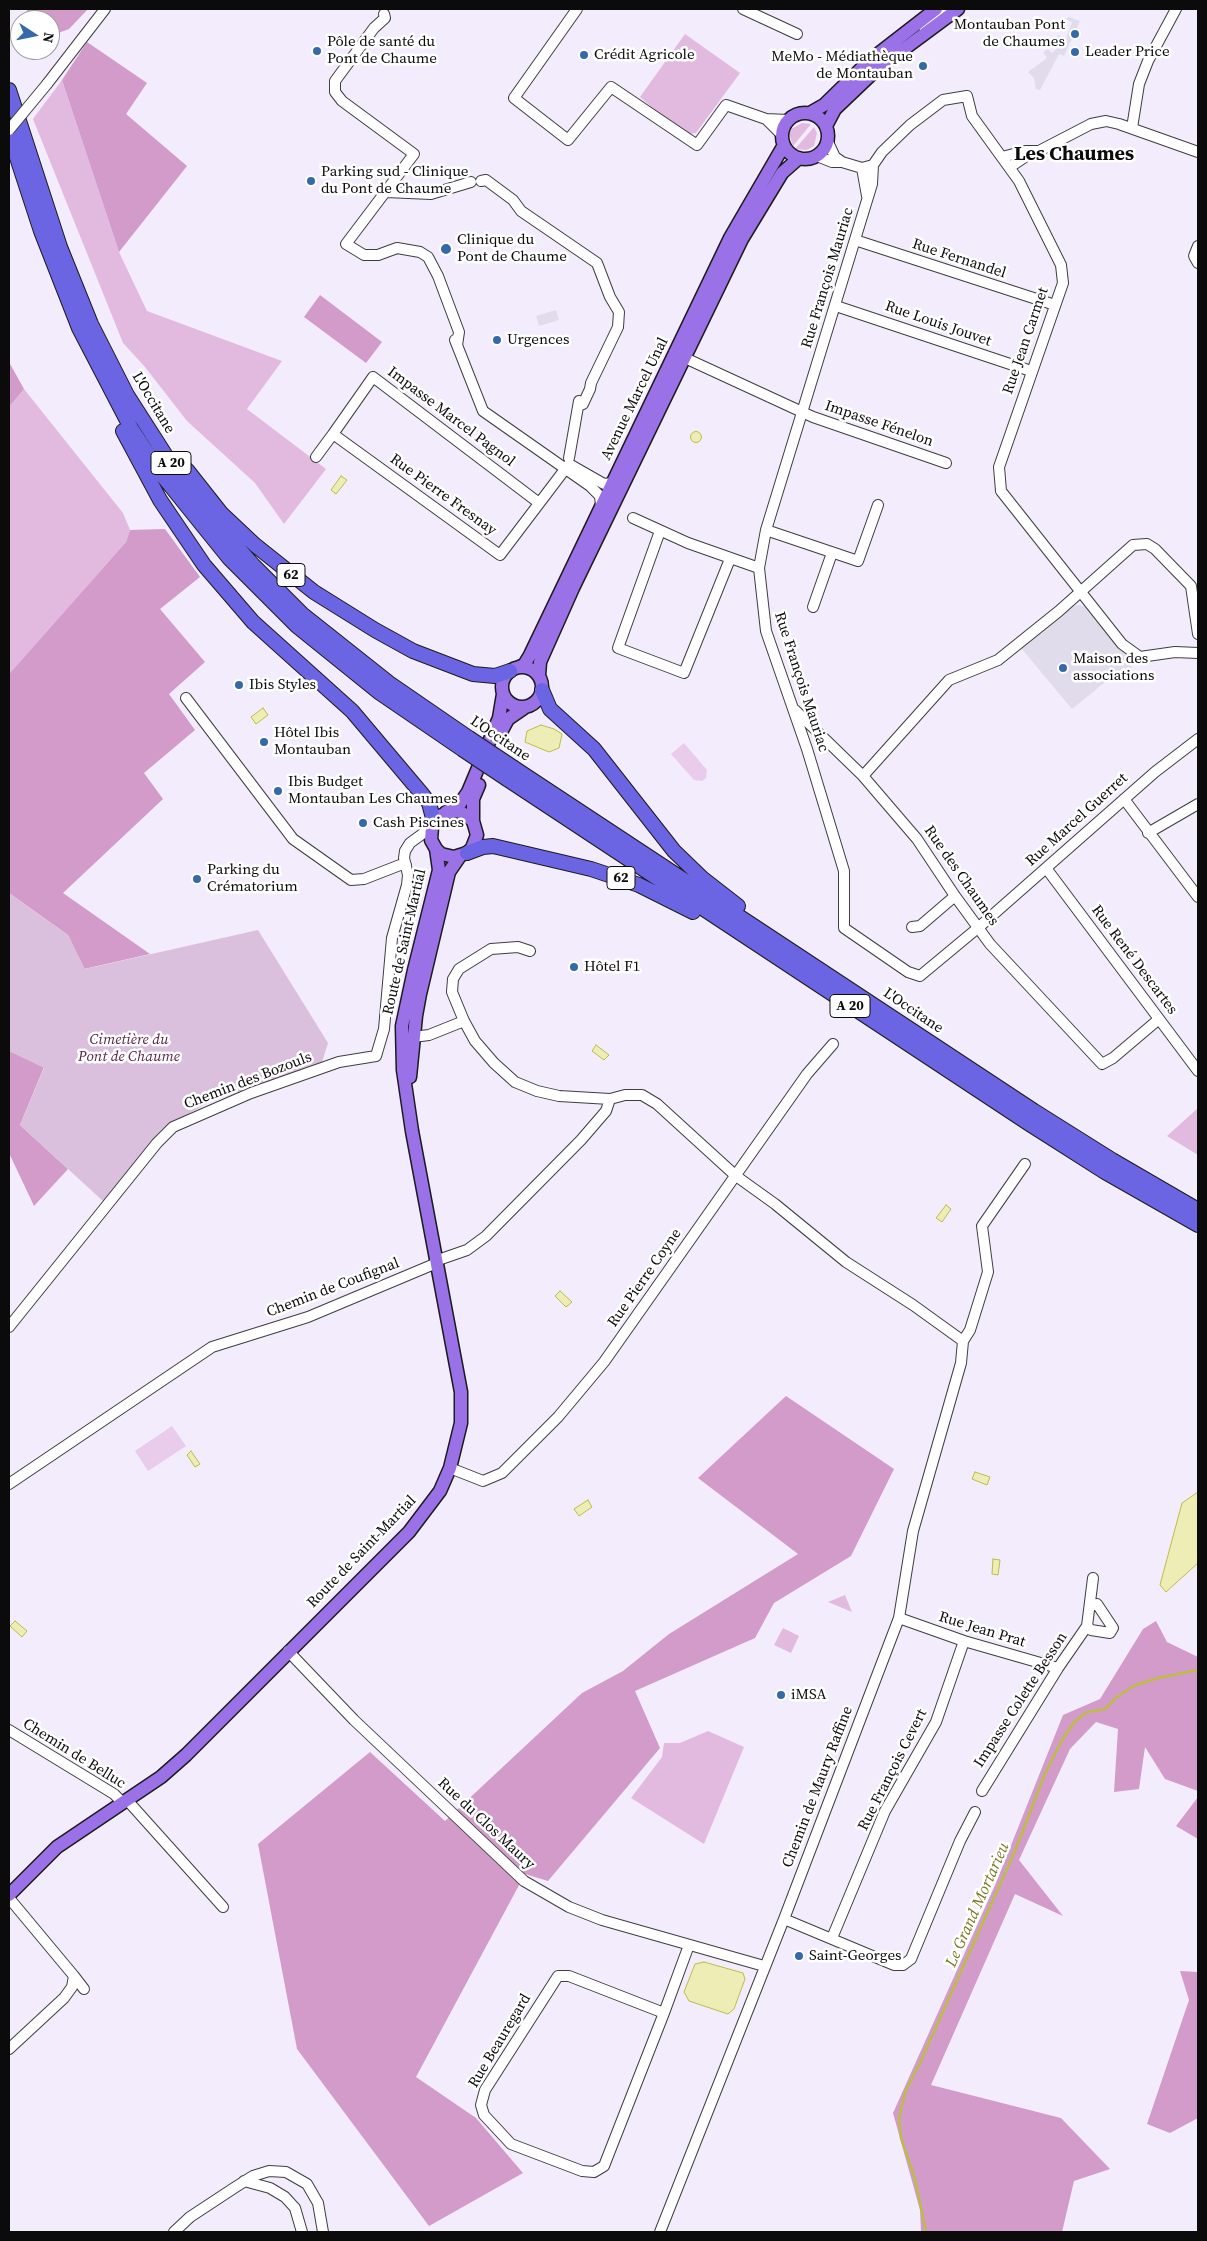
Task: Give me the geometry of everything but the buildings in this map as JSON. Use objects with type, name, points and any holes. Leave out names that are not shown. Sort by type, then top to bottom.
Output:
[{"type":"highway","name":"L'Occitane","points":[[9,90],[60,247],[91,324],[127,394],[175,470],[216,523],[253,565],[330,638],[466,744]]},
{"type":"highway","name":"L'Occitane","points":[[9,131],[54,268],[98,367],[131,428],[162,475],[198,522],[262,594],[338,662],[766,942],[1088,1146],[1198,1210]]},
{"type":"highway","points":[[98,367],[114,413],[156,491],[204,566],[253,622],[352,711],[429,803],[433,824]]},
{"type":"highway","name":"62","points":[[127,394],[221,513],[255,545],[306,586],[375,630],[427,657],[485,676],[495,676],[514,669]]},
{"type":"highway","points":[[542,690],[550,709],[594,749],[674,851],[702,878],[744,910],[766,942]]},
{"type":"highway","name":"62","points":[[463,855],[483,847],[493,846],[615,876],[680,904],[721,929],[766,942]]},
{"type":"highway","name":"L'Occitane","points":[[766,942],[1028,1123],[1105,1172],[1198,1225]]},
{"type":"main road","points":[[810,113],[821,118],[826,126],[828,142],[824,150],[817,156],[806,159],[799,158],[788,152],[783,140],[788,120],[798,114],[810,113],[824,105],[869,61],[936,9]]},
{"type":"main road","points":[[826,126],[835,109],[895,55],[958,9]]},
{"type":"main road","name":"Avenue Marcel Unal","points":[[514,669],[524,665],[530,655],[601,506],[609,485],[730,238],[783,140]]},
{"type":"main road","name":"Avenue Marcel Unal","points":[[539,676],[540,662],[573,588],[742,239],[782,173],[799,158]]},
{"type":"main road","points":[[530,668],[539,676],[542,690],[536,702],[508,719],[503,727],[473,800],[476,842],[463,855],[447,856],[435,848],[431,833],[433,824],[446,812],[459,805],[468,792],[499,718],[503,682],[514,669],[530,668]]},
{"type":"main road","points":[[503,694],[511,704],[524,708]]},
{"type":"main road","points":[[446,812],[461,812],[473,821]]},
{"type":"main road","name":"Route de Saint-Martial","points":[[9,1897],[58,1847],[161,1777],[186,1755],[409,1532],[440,1491],[450,1468],[461,1423],[460,1392],[403,1070],[402,1026],[439,870],[435,848]]},
{"type":"main road","name":"Route de Saint-Martial","points":[[409,1102],[416,1016],[449,872],[463,855]]},
{"type":"main road","points":[[413,1037],[407,1028],[414,970]]},
{"type":"street","points":[[9,131],[105,9]]},
{"type":"street","points":[[577,9],[514,98],[568,140],[611,87],[697,145],[726,105],[766,118],[788,120]]},
{"type":"street","points":[[743,9],[796,34]]},
{"type":"street","points":[[895,55],[906,41],[947,9]]},
{"type":"street","points":[[1132,128],[1140,84],[1148,61],[1176,9]]},
{"type":"street","points":[[386,12],[385,18],[374,28],[335,81],[335,92],[342,101],[414,154],[346,244],[364,254],[378,255],[396,248],[420,252],[428,257],[438,276],[453,319],[451,325],[457,345],[483,411],[544,456],[564,463],[609,485],[612,501],[573,588]]},
{"type":"street","name":"Rue Jean Carmet","points":[[873,165],[882,152],[910,126],[944,100],[967,96],[972,116],[1010,167],[1062,265],[1063,283],[999,467],[1001,491],[1122,644],[1140,657],[1175,652],[1198,653]]},
{"type":"street","points":[[766,118],[783,140]]},
{"type":"street","points":[[1010,167],[1032,152],[1047,147],[1090,124],[1106,122],[1132,128],[1198,152]]},
{"type":"street","points":[[828,142],[835,157],[842,162]]},
{"type":"street","points":[[1002,157],[1025,151],[1032,152]]},
{"type":"street","points":[[817,156],[832,162],[842,162],[862,168],[873,165]]},
{"type":"street","name":"Rue François Mauriac","points":[[873,165],[872,184],[868,198],[766,530],[759,568],[766,631],[793,708],[844,871],[844,928],[908,972],[920,976],[979,927]]},
{"type":"street","name":"Rue François Mauriac","points":[[862,168],[868,198]]},
{"type":"street","points":[[386,192],[431,194],[486,180],[513,200],[521,210],[597,263],[620,320],[585,399],[580,405],[564,463]]},
{"type":"street","name":"Rue Fernandel","points":[[855,240],[1055,305]]},
{"type":"street","points":[[1198,246],[1194,256],[1198,263]]},
{"type":"street","points":[[685,358],[681,356],[681,350],[714,271]]},
{"type":"street","name":"Rue Louis Jouvet","points":[[836,306],[1031,371]]},
{"type":"street","name":"Impasse Fénelon","points":[[685,358],[802,412],[946,463]]},
{"type":"street","name":"Impasse Marcel Pagnol","points":[[333,434],[373,377],[539,503]]},
{"type":"street","points":[[316,457],[333,434]]},
{"type":"street","name":"Rue Pierre Fresnay","points":[[333,434],[500,555],[539,503],[564,463]]},
{"type":"street","points":[[564,463],[596,490],[600,496],[601,506]]},
{"type":"street","points":[[766,530],[858,561],[878,505]]},
{"type":"street","points":[[633,518],[730,559],[759,568]]},
{"type":"street","points":[[660,531],[618,648],[684,673],[730,559]]},
{"type":"street","points":[[863,776],[949,680],[998,660],[1126,551],[1137,544],[1147,544],[1155,549],[1191,586],[1198,634]]},
{"type":"street","points":[[813,607],[832,553]]},
{"type":"street","points":[[186,698],[293,839],[351,880],[364,878],[400,865],[406,865]]},
{"type":"street","name":"Rue des Chaumes","points":[[793,708],[863,776],[917,839],[990,944],[1102,1064],[1113,1058],[1160,1019]]},
{"type":"street","name":"Rue Marcel Guerret","points":[[979,927],[1175,754],[1198,739]]},
{"type":"street","points":[[1124,799],[1198,897]]},
{"type":"street","points":[[1148,833],[1198,804]]},
{"type":"street","points":[[407,846],[433,824]]},
{"type":"street","points":[[407,846],[417,843],[435,848]]},
{"type":"street","name":"Chemin des Bozouls","points":[[9,1326],[157,1143],[173,1127],[251,1093],[312,1071],[339,1062],[376,1056],[384,1029],[394,927],[407,885],[404,858],[407,846]]},
{"type":"street","name":"Rue René Descartes","points":[[1046,868],[1198,1070]]},
{"type":"street","points":[[912,926],[920,926],[955,896]]},
{"type":"street","points":[[530,951],[518,947],[491,949],[460,969],[453,979],[452,992],[475,1041],[494,1063],[515,1082],[537,1091],[560,1096],[610,1099],[625,1095],[642,1095],[657,1104],[736,1176],[775,1204],[846,1262],[913,1305],[963,1341]]},
{"type":"street","points":[[416,1016],[422,1027],[438,1030]]},
{"type":"street","points":[[413,1037],[429,1035],[464,1021]]},
{"type":"street","name":"Rue Pierre Coyne","points":[[450,1468],[483,1481],[502,1473],[558,1417],[604,1362],[807,1074],[832,1044]]},
{"type":"street","name":"Chemin de Coufignal","points":[[9,1484],[212,1348],[308,1317],[467,1250],[486,1236],[581,1140],[606,1111],[610,1099]]},
{"type":"street","name":"Chemin de Maury Raffine","points":[[660,2232],[784,1919],[899,1618],[913,1531],[961,1363],[963,1341],[970,1330],[988,1272],[982,1226],[1024,1164]]},
{"type":"street","name":"Impasse Colette Besson","points":[[982,1791],[1058,1668],[1087,1626],[1094,1578]]},
{"type":"street","name":"Impasse Colette Besson","points":[[1087,1626],[1091,1630],[1110,1633],[1113,1628],[1097,1604],[1090,1606]]},
{"type":"street","name":"Rue Jean Prat","points":[[899,1618],[964,1641],[1058,1668]]},
{"type":"street","name":"Rue François Cevert","points":[[832,1938],[885,1811],[936,1722],[964,1641]]},
{"type":"street","name":"Rue du Clos Maury","points":[[288,1651],[354,1720],[524,1881],[569,1907],[602,1920],[764,1966]]},
{"type":"street","name":"Chemin de Belluc","points":[[9,1730],[125,1801],[223,1907]]},
{"type":"street","points":[[784,1919],[894,1965],[903,1965],[911,1960],[960,1841],[975,1812]]},
{"type":"street","points":[[9,1897],[84,1989]]},
{"type":"street","name":"Rue Beauregard","points":[[664,2012],[569,1976],[558,1976],[486,2090],[481,2105],[484,2115],[511,2144],[582,2171],[594,2172],[604,2166],[664,2012],[689,1945]]},
{"type":"street","points":[[9,2049],[64,1998],[72,1987],[74,1976]]},
{"type":"street","points":[[174,2232],[190,2217],[244,2181],[269,2171],[286,2172],[300,2178],[311,2189],[318,2203],[323,2232]]},
{"type":"street","points":[[244,2181],[270,2188],[285,2197],[295,2208],[302,2232]]},
{"type":"shaded area","points":[[88,9],[69,29],[60,32],[60,10],[27,10]]},
{"type":"shaded area","points":[[1069,17],[1080,21],[1064,56],[1059,54],[1040,90],[1036,89],[1034,78],[1028,72],[1047,58],[1043,52],[1048,49],[1052,53],[1060,45],[1055,40],[1058,35],[1066,39],[1072,22],[1066,19]]},
{"type":"shaded area","points":[[685,34],[740,73],[696,133],[689,134],[672,125],[640,97]]},
{"type":"shaded area","points":[[87,42],[147,83],[126,114],[187,166],[119,252],[62,80]]},
{"type":"shaded area","points":[[62,80],[119,252],[147,311],[282,361],[247,409],[326,469],[284,524],[255,483],[187,421],[145,367],[123,343],[33,119]]},
{"type":"shaded area","points":[[802,123],[811,124],[793,146],[789,134],[791,129]]},
{"type":"shaded area","points":[[814,127],[817,133],[814,146],[807,150],[795,149]]},
{"type":"shaded area","points":[[320,295],[382,342],[366,363],[304,317]]},
{"type":"shaded area","points":[[556,310],[559,320],[539,326],[536,316]]},
{"type":"shaded area","points":[[9,362],[24,389],[9,407]]},
{"type":"shaded area","points":[[24,389],[123,513],[130,530],[126,542],[9,674],[9,407]]},
{"type":"shaded area","points":[[694,432],[698,432],[701,437],[700,441],[694,442],[691,439],[691,435]]},
{"type":"shaded area","points":[[341,476],[347,480],[336,494],[331,490]]},
{"type":"shaded area","points":[[165,529],[200,577],[160,609],[205,662],[169,694],[195,730],[144,773],[163,799],[63,893],[150,954],[84,969],[68,935],[9,893],[9,674],[126,542],[130,530]]},
{"type":"shaded area","points":[[1079,605],[1086,607],[1134,659],[1131,670],[1128,672],[1124,667],[1072,709],[1021,648],[1071,606]]},
{"type":"shaded area","points":[[263,708],[268,715],[256,724],[251,717]]},
{"type":"shaded area","points":[[541,725],[562,734],[559,748],[549,752],[525,742],[527,731]]},
{"type":"shaded area","points":[[684,743],[707,770],[706,778],[702,781],[694,780],[671,754]]},
{"type":"shaded area","points":[[596,1045],[609,1055],[604,1060],[592,1051]]},
{"type":"shaded area","points":[[9,1051],[44,1067],[20,1125],[68,1169],[34,1206],[9,1153]]},
{"type":"shaded area","points":[[1198,1108],[1198,1155],[1167,1136]]},
{"type":"shaded area","points":[[946,1205],[951,1209],[942,1222],[936,1218]]},
{"type":"shaded area","points":[[560,1291],[572,1302],[566,1307],[555,1296]]},
{"type":"shaded area","points":[[786,1396],[894,1469],[851,1556],[774,1603],[755,1638],[635,1691],[660,1748],[548,1881],[525,1874],[416,2077],[476,2118],[523,2173],[429,2226],[297,2049],[258,1844],[370,1752],[445,1821],[582,1693],[623,1671],[669,1634],[798,1554],[698,1478]]},
{"type":"shaded area","points":[[172,1426],[186,1446],[148,1471],[135,1451]]},
{"type":"shaded area","points":[[191,1451],[200,1464],[195,1467],[187,1455]]},
{"type":"shaded area","points":[[975,1472],[990,1477],[987,1485],[972,1479]]},
{"type":"shaded area","points":[[1198,1492],[1198,1563],[1166,1592],[1160,1585],[1182,1503]]},
{"type":"shaded area","points":[[588,1500],[592,1507],[579,1516],[574,1509]]},
{"type":"shaded area","points":[[993,1559],[1000,1560],[998,1575],[992,1574]]},
{"type":"shaded area","points":[[845,1595],[852,1612],[828,1602]]},
{"type":"shaded area","points":[[15,1621],[27,1631],[22,1637],[10,1626]]},
{"type":"shaded area","points":[[1156,1621],[1167,1642],[1198,1657],[1198,1791],[1165,1779],[1145,1747],[1139,1789],[1114,1792],[1118,1729],[1096,1722],[1070,1749],[1019,1860],[1063,1916],[1015,1894],[931,2085],[1061,2118],[1110,2169],[1074,2181],[1062,2232],[921,2232],[920,2210],[893,2113],[996,1883],[1063,1715],[1100,1699],[1143,1629]]},
{"type":"shaded area","points":[[783,1628],[799,1636],[791,1653],[774,1645]]},
{"type":"shaded area","points":[[708,1731],[744,1747],[704,1844],[631,1798],[662,1757],[664,1743],[680,1743]]},
{"type":"shaded area","points":[[1198,1797],[1198,1839],[1176,1826]]},
{"type":"shaded area","points":[[704,1962],[743,1973],[745,1979],[734,2009],[728,2014],[689,2001],[684,1992],[695,1964]]},
{"type":"shaded area","points":[[1180,1971],[1198,1972],[1198,2118],[1170,2133],[1147,2124],[1189,2000]]},
{"type":"green space","name":"Cimetière du Pont de Chaume","points":[[9,893],[68,935],[85,969],[258,930],[328,1043],[322,1062],[206,1104],[162,1129],[104,1202],[20,1125],[44,1068],[9,1051]]},
{"type":"waterway","name":"Le Grand Mortarieu","points":[[926,2232],[915,2179],[901,2138],[899,2117],[906,2090],[1015,1851],[1044,1776],[1061,1742],[1074,1722],[1087,1712],[1105,1709],[1116,1698],[1133,1686],[1158,1678],[1198,1670]]},
{"type":"place","name":"Montauban Pont de Chaumes","points":[[1075,34]]},
{"type":"place","name":"Pôle de santé du Pont de Chaume","points":[[317,51]]},
{"type":"place","name":"Leader Price","points":[[1075,52]]},
{"type":"place","name":"Crédit Agricole","points":[[584,55]]},
{"type":"place","name":"MeMo - Médiathèque de Montauban","points":[[923,66]]},
{"type":"place","name":"Parking sud - Clinique du Pont de Chaume","points":[[311,181]]},
{"type":"place","name":"Clinique du Pont de Chaume","points":[[446,249]]},
{"type":"place","name":"Urgences","points":[[497,340]]},
{"type":"place","name":"Maison des associations","points":[[1063,668]]},
{"type":"place","name":"Ibis Styles","points":[[239,685]]},
{"type":"place","name":"Hôtel Ibis Montauban","points":[[264,742]]},
{"type":"place","name":"Ibis Budget Montauban Les Chaumes","points":[[278,791]]},
{"type":"place","name":"Cash Piscines","points":[[363,823]]},
{"type":"place","name":"Parking du Crématorium","points":[[197,879]]},
{"type":"place","name":"Hôtel F1","points":[[574,967]]},
{"type":"place","name":"iMSA","points":[[781,1695]]},
{"type":"place","name":"Saint-Georges","points":[[799,1956]]},
{"type":"district","name":"Les Chaumes","points":[[1074,155]]}]
